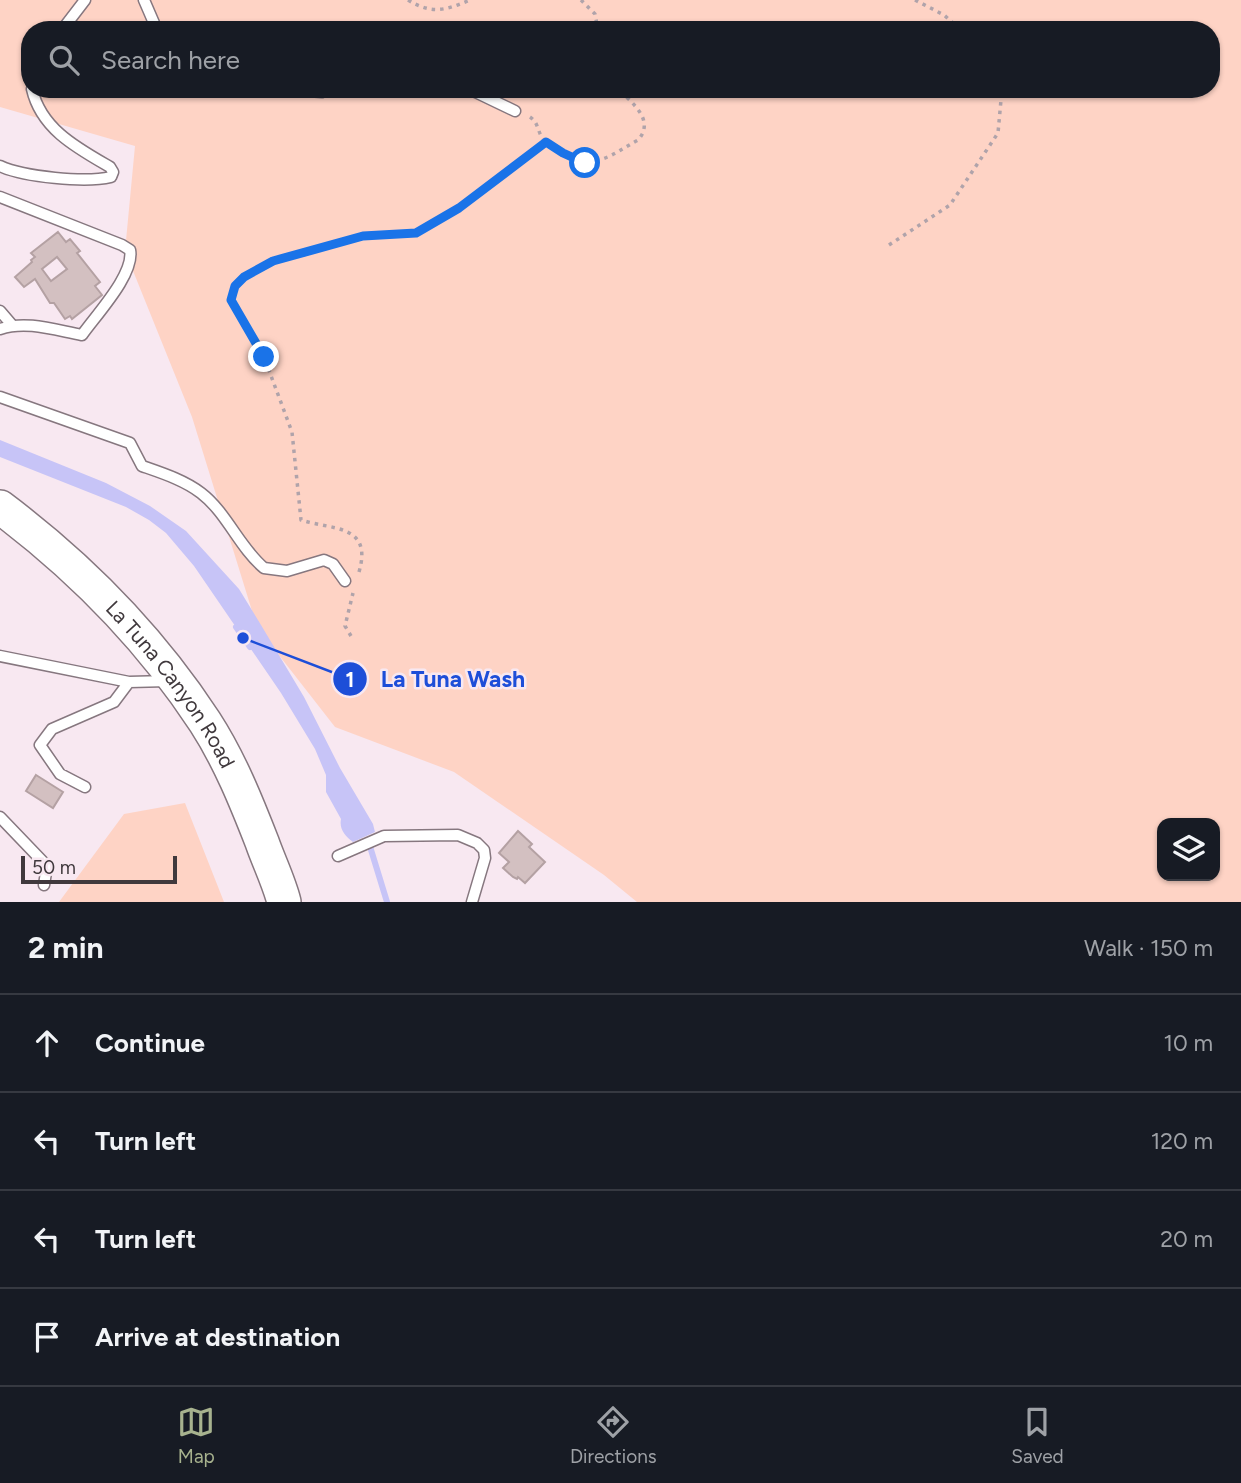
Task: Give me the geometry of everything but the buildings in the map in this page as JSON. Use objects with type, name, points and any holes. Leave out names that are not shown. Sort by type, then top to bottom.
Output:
[{"type":"main road","name":"La Tuna Canyon Road","points":[[0,507],[42,539],[110,601],[205,723],[245,798],[284,902]]},
{"type":"lane","points":[[69,21],[85,0]]},
{"type":"lane","points":[[144,0],[153,21]]},
{"type":"lane","points":[[0,166],[61,178],[93,180],[111,177],[113,172],[110,167],[54,131],[34,98]]},
{"type":"lane","points":[[488,98],[515,111]]},
{"type":"lane","points":[[0,197],[122,245],[130,250],[131,257],[128,272],[82,335],[37,326],[12,325],[0,329]]},
{"type":"lane","points":[[0,311],[12,325]]},
{"type":"lane","points":[[0,397],[130,443],[142,466],[174,478],[201,493],[264,568],[270,571],[287,571],[324,559],[350,583]]},
{"type":"lane","points":[[0,656],[129,682],[174,681]]},
{"type":"lane","points":[[86,787],[61,774],[40,745],[52,729],[114,702],[129,682]]},
{"type":"lane","points":[[0,817],[47,866],[44,885]]},
{"type":"lane","points":[[338,856],[384,836],[458,835],[477,843],[484,850],[485,858],[472,902]]},
{"type":"path","points":[[408,0],[425,9],[438,10],[470,0]]},
{"type":"path","points":[[581,0],[595,14],[596,21]]},
{"type":"path","points":[[915,0],[951,21]]},
{"type":"path","points":[[515,111],[537,123],[546,142],[577,160],[592,163],[638,140],[642,135],[644,118],[627,98]]},
{"type":"path","points":[[889,245],[950,205],[998,134],[1001,98]]},
{"type":"path","points":[[358,575],[362,548],[355,537],[328,524],[301,520],[292,432],[264,357],[231,300],[235,286],[244,277],[273,261],[363,236],[416,233],[459,208],[546,142]]},
{"type":"path","points":[[350,583],[345,626],[351,636]]},
{"type":"shaded area","points":[[0,0],[1241,0],[1241,902],[637,902],[604,875],[454,772],[335,727],[257,627],[192,417],[125,251],[135,146],[0,107]]},
{"type":"shaded area","points":[[185,803],[224,902],[59,902],[124,814]]},
{"type":"water","points":[[0,440],[106,483],[150,506],[186,531],[239,589],[304,697],[375,832],[353,842],[343,832],[341,819],[326,792],[326,775],[315,749],[281,693],[194,566],[166,533],[126,507],[0,457]]},
{"type":"waterway","points":[[236,627],[250,647]]},
{"type":"waterway","points":[[368,840],[387,902]]},
{"type":"place","name":"La Tuna Wash","points":[[243,638]]},
{"type":"route","points":[[264,357],[231,300],[235,286],[244,277],[273,261],[363,236],[416,233],[459,208],[546,142],[585,163]]}]
